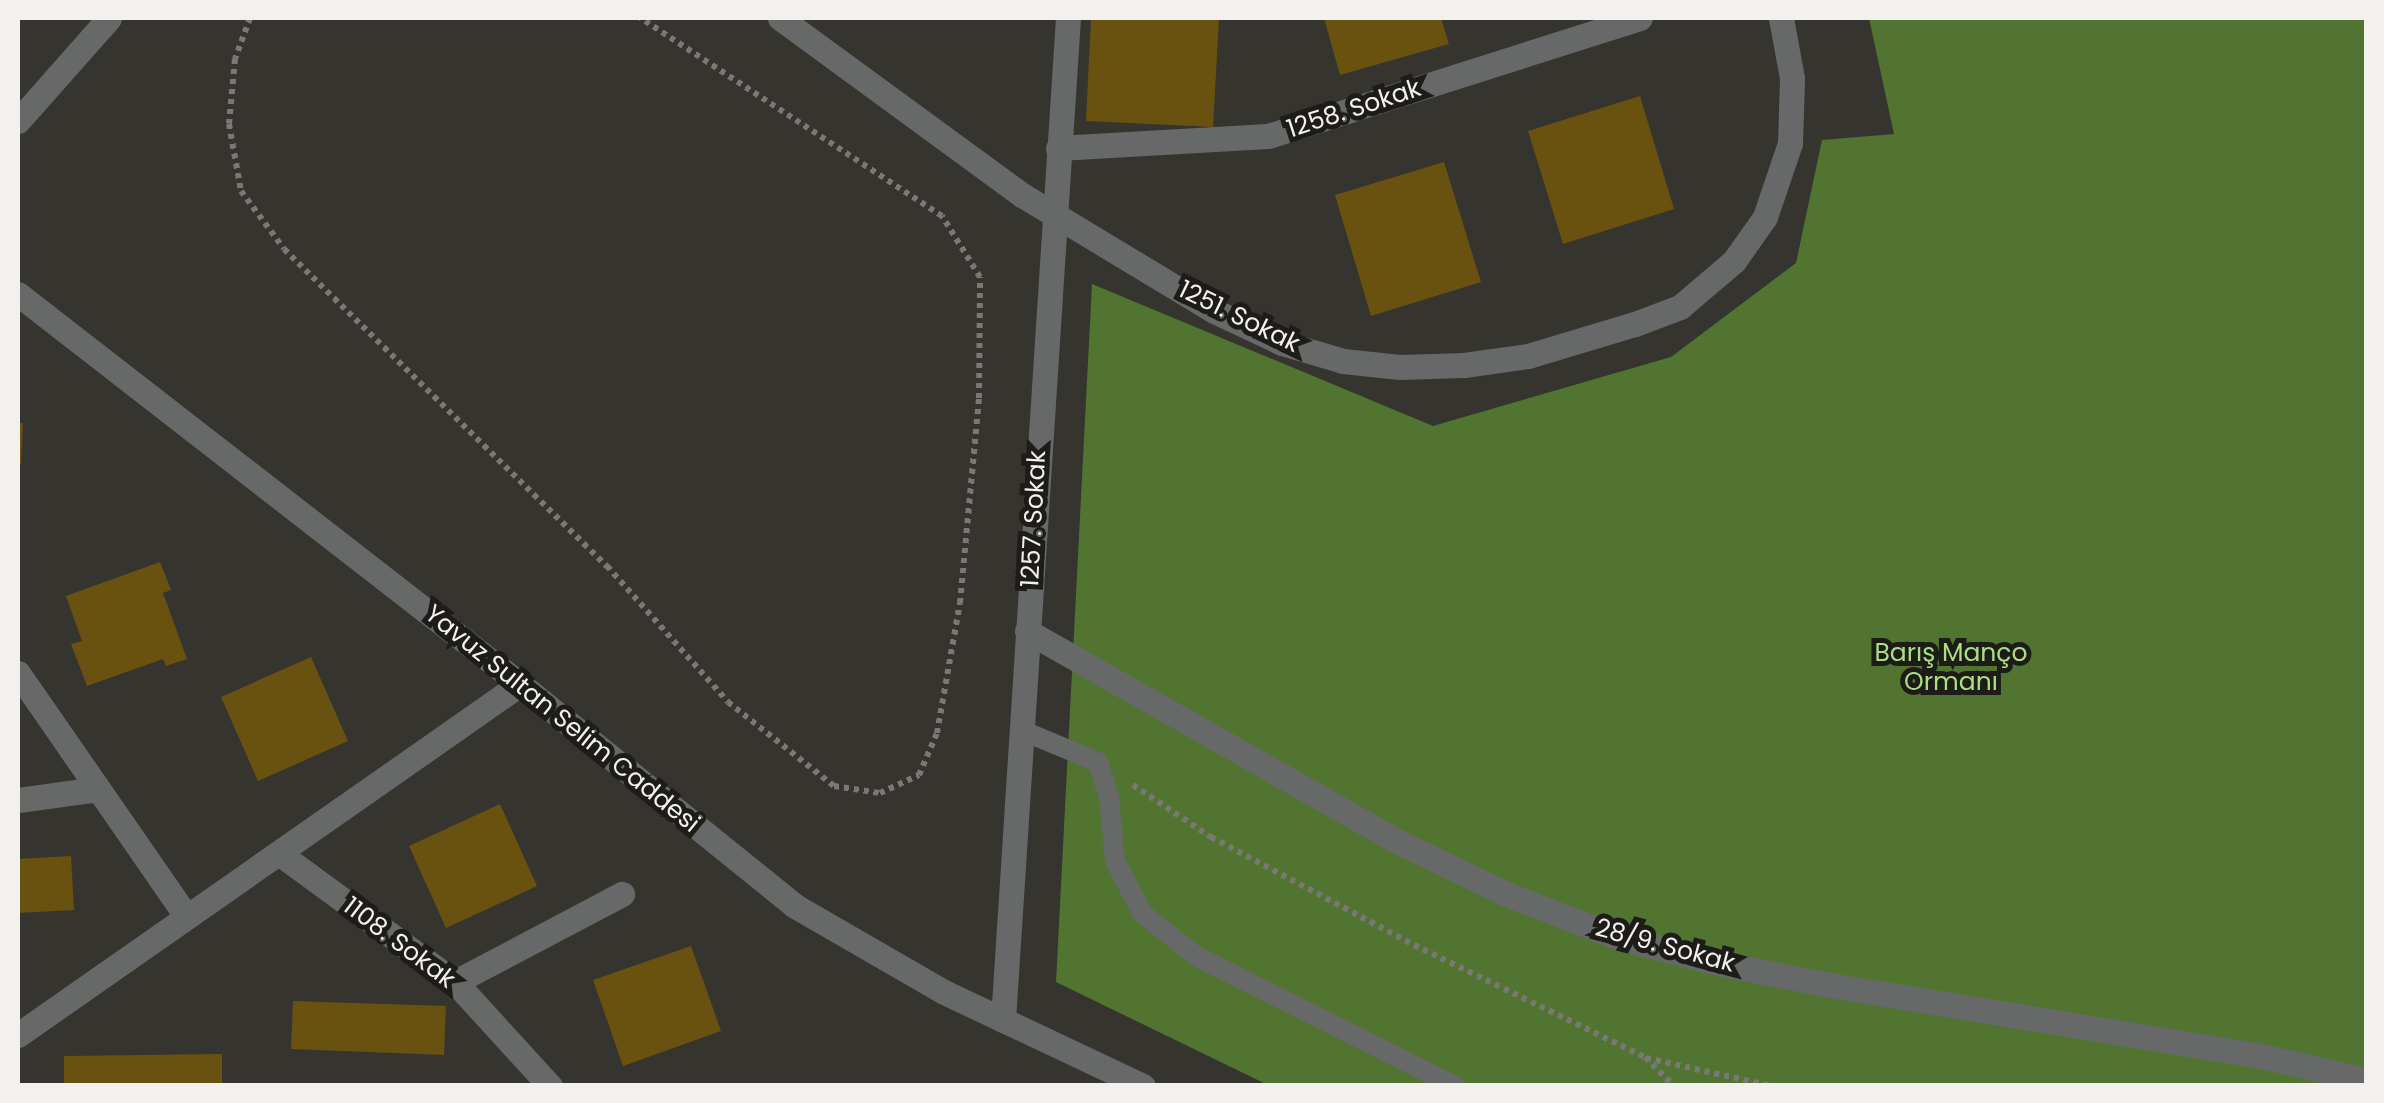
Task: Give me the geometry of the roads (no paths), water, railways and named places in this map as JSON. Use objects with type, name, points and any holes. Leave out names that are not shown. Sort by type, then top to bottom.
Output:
[{"type":"street","points":[[18,121],[109,18]]},
{"type":"street","name":"1251. Sokak","points":[[780,18],[1053,213],[1214,311],[1282,344],[1343,361],[1400,367],[1464,365],[1528,356],[1680,306],[1734,262],[1765,217],[1790,144],[1792,78],[1780,18]]},
{"type":"street","name":"1257. Sokak","points":[[1003,1020],[1068,18]]},
{"type":"street","name":"1258. Sokak","points":[[1058,148],[1268,136],[1640,18]]},
{"type":"street","name":"Yavuz Sultan Selim Caddesi","points":[[18,294],[520,684],[795,906],[944,992],[1143,1086]]},
{"type":"street","name":"28/9. Sokak","points":[[1027,632],[1399,842],[1504,893],[1617,937],[1835,986],[2261,1056],[2366,1080]]},
{"type":"street","points":[[18,672],[186,916]]},
{"type":"street","points":[[18,1035],[520,684]]},
{"type":"street","points":[[18,800],[98,788]]},
{"type":"street","name":"1108. Sokak","points":[[280,854],[455,982],[550,1086]]},
{"type":"street","points":[[455,982],[622,894]]},
{"type":"lane","points":[[1021,730],[1098,762],[1109,797],[1115,860],[1143,914],[1196,956],[1455,1086]]},
{"type":"park label","name":"Barış Manço Ormanı","points":[[1951,668]]}]
